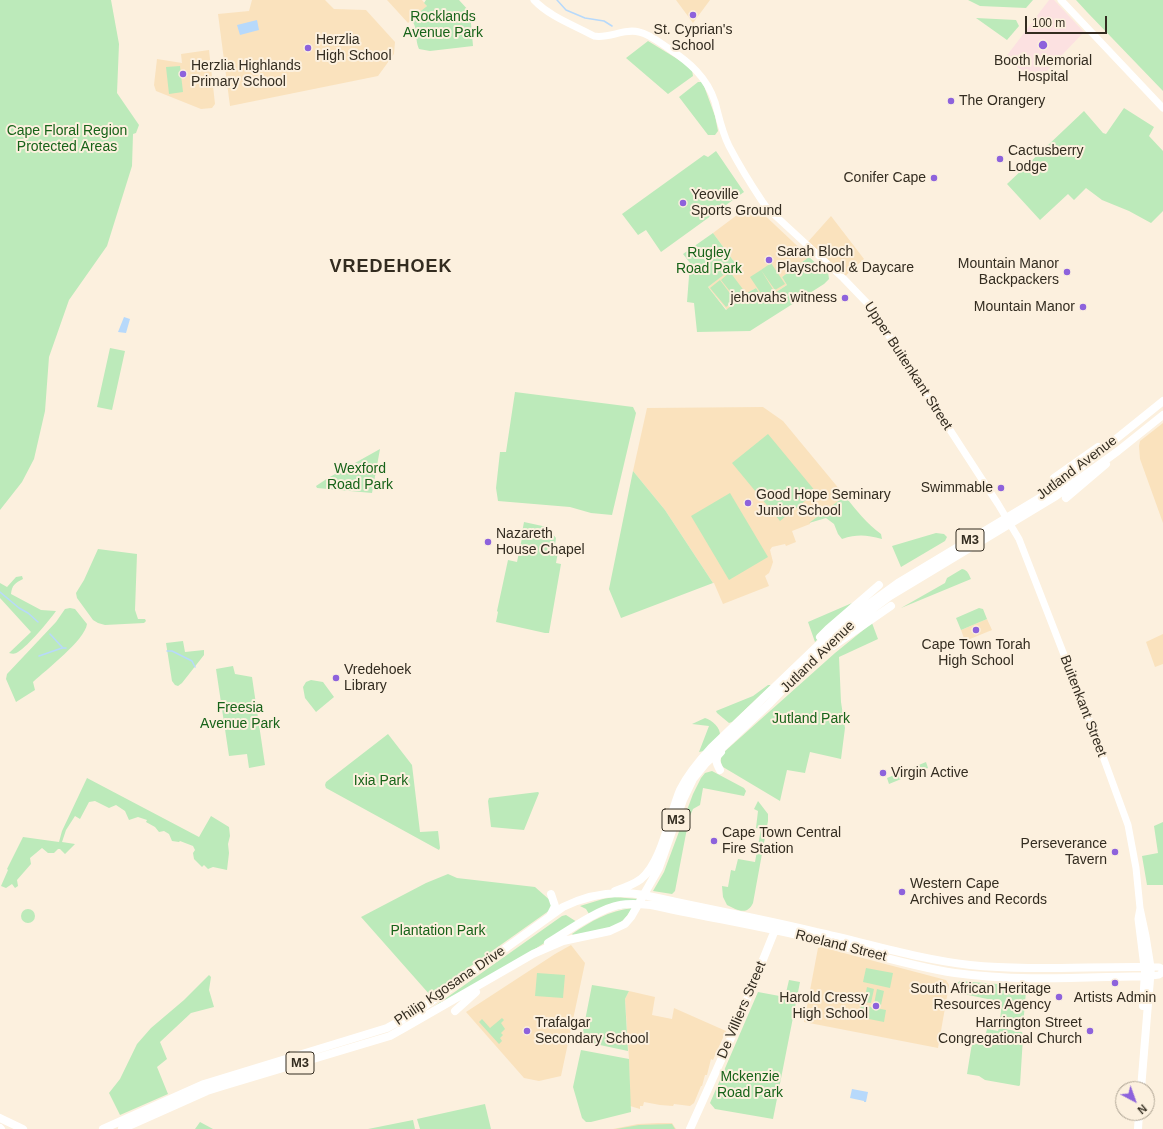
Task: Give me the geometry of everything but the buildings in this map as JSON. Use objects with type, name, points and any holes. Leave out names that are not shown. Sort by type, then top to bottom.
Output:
[{"type":"main road","name":"M3","points":[[1135,422],[1163,400]]},
{"type":"main road","name":"M3","points":[[1115,453],[1163,415]]},
{"type":"main road","name":"Jutland Avenue","points":[[608,893],[631,885],[640,880],[648,871],[658,854],[680,792],[691,772],[711,748],[830,634],[860,614],[1041,505],[1083,471],[1135,422]]},
{"type":"main road","points":[[1054,478],[1135,422]]},
{"type":"main road","name":"Jutland Avenue","points":[[1083,471],[1115,453]]},
{"type":"main road","points":[[1066,498],[1108,463],[1115,453]]},
{"type":"main road","points":[[797,666],[828,628],[879,585]]},
{"type":"main road","points":[[810,662],[891,606]]},
{"type":"main road","name":"Jutland Avenue","points":[[533,954],[570,938],[615,930],[625,924],[631,917],[659,868],[687,789],[703,766],[770,703],[821,650],[860,614]]},
{"type":"main road","points":[[720,770],[716,764],[716,758],[717,755],[726,747],[727,743]]},
{"type":"main road","name":"Philip Kgosana Drive","points":[[103,1129],[204,1084],[387,1028],[418,1011],[550,916],[571,903],[608,893]]},
{"type":"main road","name":"Roeland Street","points":[[608,893],[639,894],[776,927],[807,937],[912,964],[955,973],[997,977],[1033,978],[1148,976]]},
{"type":"main road","points":[[550,916],[555,906],[551,894]]},
{"type":"main road","name":"Roeland Street","points":[[533,954],[539,948],[603,911],[621,905],[651,905],[776,927],[814,931],[929,959],[971,965],[1079,968],[1148,967]]},
{"type":"main road","name":"De Villiers Street","points":[[690,1129],[735,1030],[776,927]]},
{"type":"main road","name":"Philip Kgosana Drive","points":[[122,1129],[212,1090],[390,1036],[533,954]]},
{"type":"main road","name":"Buitenkant Street","points":[[1141,1081],[1148,967]]},
{"type":"main road","points":[[455,1011],[462,1003],[493,977]]},
{"type":"main road","points":[[0,1118],[23,1129]]},
{"type":"street","name":"Upper Buitenkant Street","points":[[534,0],[540,6],[553,14],[594,36],[599,37],[638,31],[655,40],[692,65],[710,89],[728,145],[762,201],[767,208],[854,288],[869,305],[1002,511]]},
{"type":"street","points":[[1061,0],[1163,108]]},
{"type":"street","name":"Buitenkant Street","points":[[1002,511],[1019,539],[1094,732],[1128,825],[1136,868],[1140,908],[1138,919],[1148,967]]},
{"type":"street","name":"Roeland Street","points":[[1148,967],[1159,967],[1163,969]]},
{"type":"street","name":"Roeland Street","points":[[1148,976],[1159,975],[1163,972]]},
{"type":"shaded area","name":"Herzlia High School","points":[[252,0],[325,0],[334,9],[366,10],[395,42],[394,54],[378,76],[230,106],[218,14],[249,11]]},
{"type":"shaded area","points":[[387,0],[422,0],[427,6],[408,23]]},
{"type":"shaded area","name":"St. Cyprian's School","points":[[676,0],[710,0],[693,23]]},
{"type":"shaded area","name":"Booth Memorial Hospital","points":[[1049,0],[1054,0],[1084,32],[1041,77],[1037,79],[1032,78],[1005,58]]},
{"type":"shaded area","name":"Herzlia Highlands Primary School","points":[[209,50],[215,104],[212,108],[201,109],[156,91],[154,85],[157,59],[182,63],[181,54]]},
{"type":"shaded area","name":"Sarah Bloch Playschool & Daycare","points":[[749,206],[753,206],[758,209],[809,257],[782,277],[787,285],[764,300],[756,288],[747,293],[727,310],[708,287],[729,270],[729,268],[735,263],[713,233]]},
{"type":"shaded area","points":[[831,216],[864,259],[843,278],[806,244]]},
{"type":"shaded area","name":"Good Hope Seminary Junior School","points":[[763,407],[783,421],[845,496],[810,524],[792,531],[796,542],[786,546],[785,544],[772,547],[770,550],[773,562],[769,573],[765,576],[769,586],[723,604],[714,583],[665,510],[633,471],[647,408]]},
{"type":"shaded area","points":[[1163,423],[1163,523],[1140,459],[1139,446],[1140,441]]},
{"type":"shaded area","name":"Cape Town Torah High School","points":[[987,619],[992,630],[965,641],[961,630]]},
{"type":"shaded area","points":[[1163,634],[1163,664],[1155,667],[1146,642]]},
{"type":"shaded area","name":"Trafalgar Secondary School","points":[[571,945],[585,963],[561,1076],[539,1081],[524,1078],[466,1012]]},
{"type":"shaded area","name":"Harold Cressy High School","points":[[821,947],[946,980],[949,985],[938,1048],[804,1022],[818,948]]},
{"type":"shaded area","points":[[629,991],[655,997],[652,1015],[672,1019],[674,1008],[726,1031],[713,1060],[711,1059],[707,1075],[705,1075],[702,1086],[694,1103],[690,1106],[674,1104],[673,1106],[660,1105],[644,1102],[643,1106],[640,1106],[640,1109],[630,1106],[625,999]]},
{"type":"shaded area","points":[[672,1123],[676,1129],[613,1129],[638,1124]]},
{"type":"green space","name":"Cape Floral Region Protected Areas","points":[[0,0],[111,0],[119,44],[117,93],[139,125],[136,133],[133,134],[132,166],[107,246],[69,300],[49,357],[45,411],[34,459],[22,482],[0,510]]},
{"type":"green space","name":"Rocklands Avenue Park","points":[[426,0],[459,0],[470,12],[473,46],[430,51],[419,49],[416,30],[411,19],[427,6],[424,3]]},
{"type":"green space","points":[[968,0],[1033,0],[1026,8],[980,6]]},
{"type":"green space","points":[[1076,0],[1163,0],[1163,91],[1087,12]]},
{"type":"green space","points":[[976,18],[1016,20],[1019,26],[1007,40]]},
{"type":"green space","points":[[648,41],[684,63],[692,70],[693,76],[668,94],[626,58]]},
{"type":"green space","points":[[180,66],[183,92],[169,94],[166,67]]},
{"type":"green space","points":[[698,82],[702,82],[704,86],[715,116],[718,131],[715,135],[708,135],[679,97]]},
{"type":"green space","points":[[1124,108],[1154,127],[1149,136],[1163,151],[1163,211],[1151,223],[1129,211],[1102,200],[1086,188],[1074,200],[1068,194],[1040,220],[1007,184],[1084,111],[1103,133],[1106,134]]},
{"type":"green space","name":"Yeoville Sports Ground","points":[[716,151],[744,192],[661,252],[646,230],[638,235],[622,214],[704,155],[708,157]]},
{"type":"green space","name":"Rugley Road Park","points":[[713,233],[735,263],[729,268],[730,270],[708,287],[726,310],[747,293],[756,288],[764,300],[787,285],[782,277],[809,257],[828,272],[829,279],[824,284],[750,331],[697,332],[694,303],[687,302],[690,263],[683,254]]},
{"type":"green space","points":[[771,263],[785,284],[775,290],[761,270]]},
{"type":"green space","points":[[761,270],[774,291],[764,298],[750,277]]},
{"type":"green space","points":[[730,272],[745,292],[736,299],[721,280]]},
{"type":"green space","points":[[720,280],[735,300],[726,307],[710,288]]},
{"type":"green space","points":[[110,348],[125,351],[112,410],[97,407]]},
{"type":"green space","points":[[515,392],[633,407],[636,413],[612,515],[591,513],[570,507],[498,501],[496,488],[500,452],[506,452]]},
{"type":"green space","points":[[768,434],[816,492],[780,521],[732,463]]},
{"type":"green space","name":"Wexford Road Park","points":[[380,449],[372,493],[317,488],[316,486],[328,478]]},
{"type":"green space","points":[[633,471],[665,510],[713,583],[621,618],[609,589]]},
{"type":"green space","points":[[730,493],[768,557],[729,580],[691,516]]},
{"type":"green space","points":[[845,496],[866,521],[881,534],[882,539],[853,536],[842,539],[834,524],[826,518],[809,523]]},
{"type":"green space","points":[[524,522],[547,527],[556,538],[554,552],[558,552],[556,563],[561,564],[549,633],[496,622],[508,560],[517,562]]},
{"type":"green space","points":[[936,533],[944,534],[947,537],[945,541],[901,567],[892,546]]},
{"type":"green space","points":[[98,549],[137,554],[135,610],[138,619],[145,619],[146,621],[144,623],[105,625],[98,623],[93,620],[77,598],[76,593],[84,580]]},
{"type":"green space","points":[[962,569],[969,574],[971,579],[901,608],[945,583],[947,578]]},
{"type":"green space","points":[[22,576],[23,579],[14,585],[11,594],[41,610],[56,611],[22,649],[17,653],[12,654],[9,653],[31,632],[0,598],[0,583],[7,587],[16,577]]},
{"type":"green space","points":[[852,603],[815,642],[808,622]]},
{"type":"green space","points":[[979,608],[983,609],[987,619],[961,630],[956,618]]},
{"type":"green space","points":[[65,609],[75,609],[87,624],[85,631],[55,663],[33,682],[35,690],[16,702],[6,679],[7,674],[56,622]]},
{"type":"green space","name":"Jutland Park","points":[[872,623],[878,639],[839,657],[841,702],[845,728],[841,759],[810,752],[805,773],[787,770],[780,801],[723,767],[721,764],[721,757],[723,753],[835,653]]},
{"type":"green space","points":[[183,641],[185,652],[204,650],[204,655],[178,686],[172,681],[166,643]]},
{"type":"green space","name":"Freesia Avenue Park","points":[[233,666],[235,674],[252,677],[265,765],[249,768],[247,754],[229,756],[216,669]]},
{"type":"green space","points":[[311,680],[323,682],[334,697],[316,712],[305,698],[303,687],[306,682]]},
{"type":"green space","points":[[768,685],[771,685],[732,722],[729,723],[717,713],[716,711],[753,696]]},
{"type":"green space","points":[[705,718],[716,725],[720,736],[704,751],[699,752],[709,726],[692,724]]},
{"type":"green space","name":"Ixia Park","points":[[388,734],[412,765],[420,832],[438,831],[439,850],[326,788],[326,782]]},
{"type":"green space","points":[[926,762],[928,768],[889,784],[887,778]]},
{"type":"green space","points":[[712,771],[744,788],[746,791],[744,796],[703,788],[700,805],[693,809],[689,818],[675,891],[672,894],[653,891],[664,872],[693,794],[705,773]]},
{"type":"green space","points":[[87,778],[199,837],[211,816],[229,827],[230,836],[228,844],[229,853],[227,870],[213,867],[208,869],[204,865],[202,867],[194,859],[193,853],[195,850],[193,846],[180,841],[172,841],[169,834],[164,831],[159,832],[155,827],[146,822],[147,820],[138,817],[129,820],[125,811],[116,805],[109,808],[95,801],[89,802],[80,819],[75,816],[66,830],[62,842],[75,844],[65,854],[60,849],[54,853],[48,853],[42,848],[30,858],[31,864],[17,880],[18,886],[15,888],[12,884],[6,888],[1,886],[8,870],[7,869],[23,837],[59,842],[62,831]]},
{"type":"green space","points":[[539,793],[524,830],[491,827],[488,801],[489,798]]},
{"type":"green space","points":[[758,801],[768,814],[768,821],[753,903],[748,910],[742,911],[727,905],[723,897],[722,886],[728,887],[731,870],[735,871],[738,859],[755,862],[761,829],[756,828],[758,811],[754,809]]},
{"type":"green space","points":[[1163,822],[1163,885],[1147,885],[1142,856],[1158,853],[1154,826]]},
{"type":"green space","name":"Plantation Park","points":[[448,874],[457,878],[535,887],[552,902],[550,910],[430,995],[361,917],[426,883]]},
{"type":"green space","points":[[614,897],[638,899],[652,904],[589,914],[586,909],[580,906]]},
{"type":"green space","points":[[632,908],[621,922],[614,926],[599,931],[572,934],[600,917],[624,909]]},
{"type":"green space","points":[[25,909],[31,909],[35,913],[35,919],[31,923],[25,923],[21,919],[21,913]]},
{"type":"green space","points":[[566,915],[577,922],[524,956],[432,1008],[562,916]]},
{"type":"green space","points":[[866,968],[893,973],[890,988],[863,982]]},
{"type":"green space","points":[[537,973],[565,975],[563,998],[535,996]]},
{"type":"green space","points":[[209,975],[211,977],[209,990],[214,1007],[191,1013],[160,1042],[167,1059],[157,1067],[168,1094],[120,1115],[109,1093],[120,1079],[137,1044],[151,1028],[184,1000]]},
{"type":"green space","name":"Mckenzie Road Park","points":[[789,980],[800,982],[773,1119],[715,1109],[710,1103],[758,992],[785,997]]},
{"type":"green space","points":[[960,981],[1022,986],[1025,988],[1023,1026],[1000,1020],[1002,1002],[954,992],[956,984]]},
{"type":"green space","points":[[592,985],[629,991],[625,999],[628,1051],[581,1041]]},
{"type":"green space","points":[[867,987],[874,989],[871,1003],[864,1002]]},
{"type":"green space","points":[[877,989],[884,991],[881,1005],[874,1004]]},
{"type":"green space","points":[[861,1005],[886,1010],[884,1022],[859,1017]]},
{"type":"green space","points":[[502,1018],[504,1020],[501,1023],[505,1029],[501,1033],[503,1035],[500,1038],[502,1041],[499,1044],[479,1022],[482,1019],[490,1028]]},
{"type":"green space","points":[[999,1028],[1022,1032],[1023,1037],[1019,1086],[985,1080],[979,1076],[967,1074],[972,1043],[983,1045],[987,1029],[998,1031]]},
{"type":"green space","points":[[581,1050],[629,1059],[631,1112],[591,1122],[586,1122],[582,1118],[573,1087]]},
{"type":"green space","points":[[485,1104],[491,1129],[420,1129],[417,1119]]},
{"type":"green space","points":[[413,1120],[415,1129],[368,1129]]},
{"type":"green space","points":[[200,1122],[213,1129],[195,1129]]},
{"type":"green space","points":[[672,1124],[675,1129],[616,1129],[639,1125]]},
{"type":"water","points":[[257,20],[259,30],[240,35],[237,25]]},
{"type":"water","points":[[124,317],[130,319],[126,333],[118,332]]},
{"type":"water","points":[[852,1089],[868,1092],[866,1102],[850,1098]]},
{"type":"waterway","points":[[557,0],[566,10],[585,18],[604,21],[612,26]]},
{"type":"waterway","points":[[0,592],[38,622]]},
{"type":"waterway","points":[[50,634],[62,647]]},
{"type":"waterway","points":[[39,656],[66,648]]},
{"type":"waterway","points":[[167,651],[172,651],[192,661],[195,667]]},
{"type":"place","name":"St. Cyprian's School","points":[[693,15]]},
{"type":"place","name":"Booth Memorial Hospital","points":[[1043,45]]},
{"type":"place","name":"Herzlia High School","points":[[308,48]]},
{"type":"place","name":"Herzlia Highlands Primary School","points":[[183,74]]},
{"type":"place","name":"The Orangery","points":[[951,101]]},
{"type":"place","name":"Cactusberry Lodge","points":[[1000,159]]},
{"type":"place","name":"Conifer Cape","points":[[934,178]]},
{"type":"place","name":"Yeoville Sports Ground","points":[[683,203]]},
{"type":"place","name":"Sarah Bloch Playschool & Daycare","points":[[769,260]]},
{"type":"place","name":"Mountain Manor Backpackers","points":[[1067,272]]},
{"type":"place","name":"jehovahs witness","points":[[845,298]]},
{"type":"place","name":"Mountain Manor","points":[[1083,307]]},
{"type":"place","name":"Swimmable","points":[[1001,488]]},
{"type":"place","name":"Good Hope Seminary Junior School","points":[[748,503]]},
{"type":"place","name":"Nazareth House Chapel","points":[[488,542]]},
{"type":"place","name":"Cape Town Torah High School","points":[[976,630]]},
{"type":"place","name":"Vredehoek Library","points":[[336,678]]},
{"type":"place","name":"Virgin Active","points":[[883,773]]},
{"type":"place","name":"Cape Town Central Fire Station","points":[[714,841]]},
{"type":"place","name":"Perseverance Tavern","points":[[1115,852]]},
{"type":"place","name":"Western Cape Archives and Records","points":[[902,892]]},
{"type":"place","name":"Artists Admin","points":[[1115,983]]},
{"type":"place","name":"South African Heritage Resources Agency","points":[[1059,997]]},
{"type":"place","name":"Harold Cressy High School","points":[[876,1006]]},
{"type":"place","name":"Trafalgar Secondary School","points":[[527,1031]]},
{"type":"place","name":"Harrington Street Congregational Church","points":[[1090,1031]]},
{"type":"district","name":"VREDEHOEK","points":[[391,267]]}]
